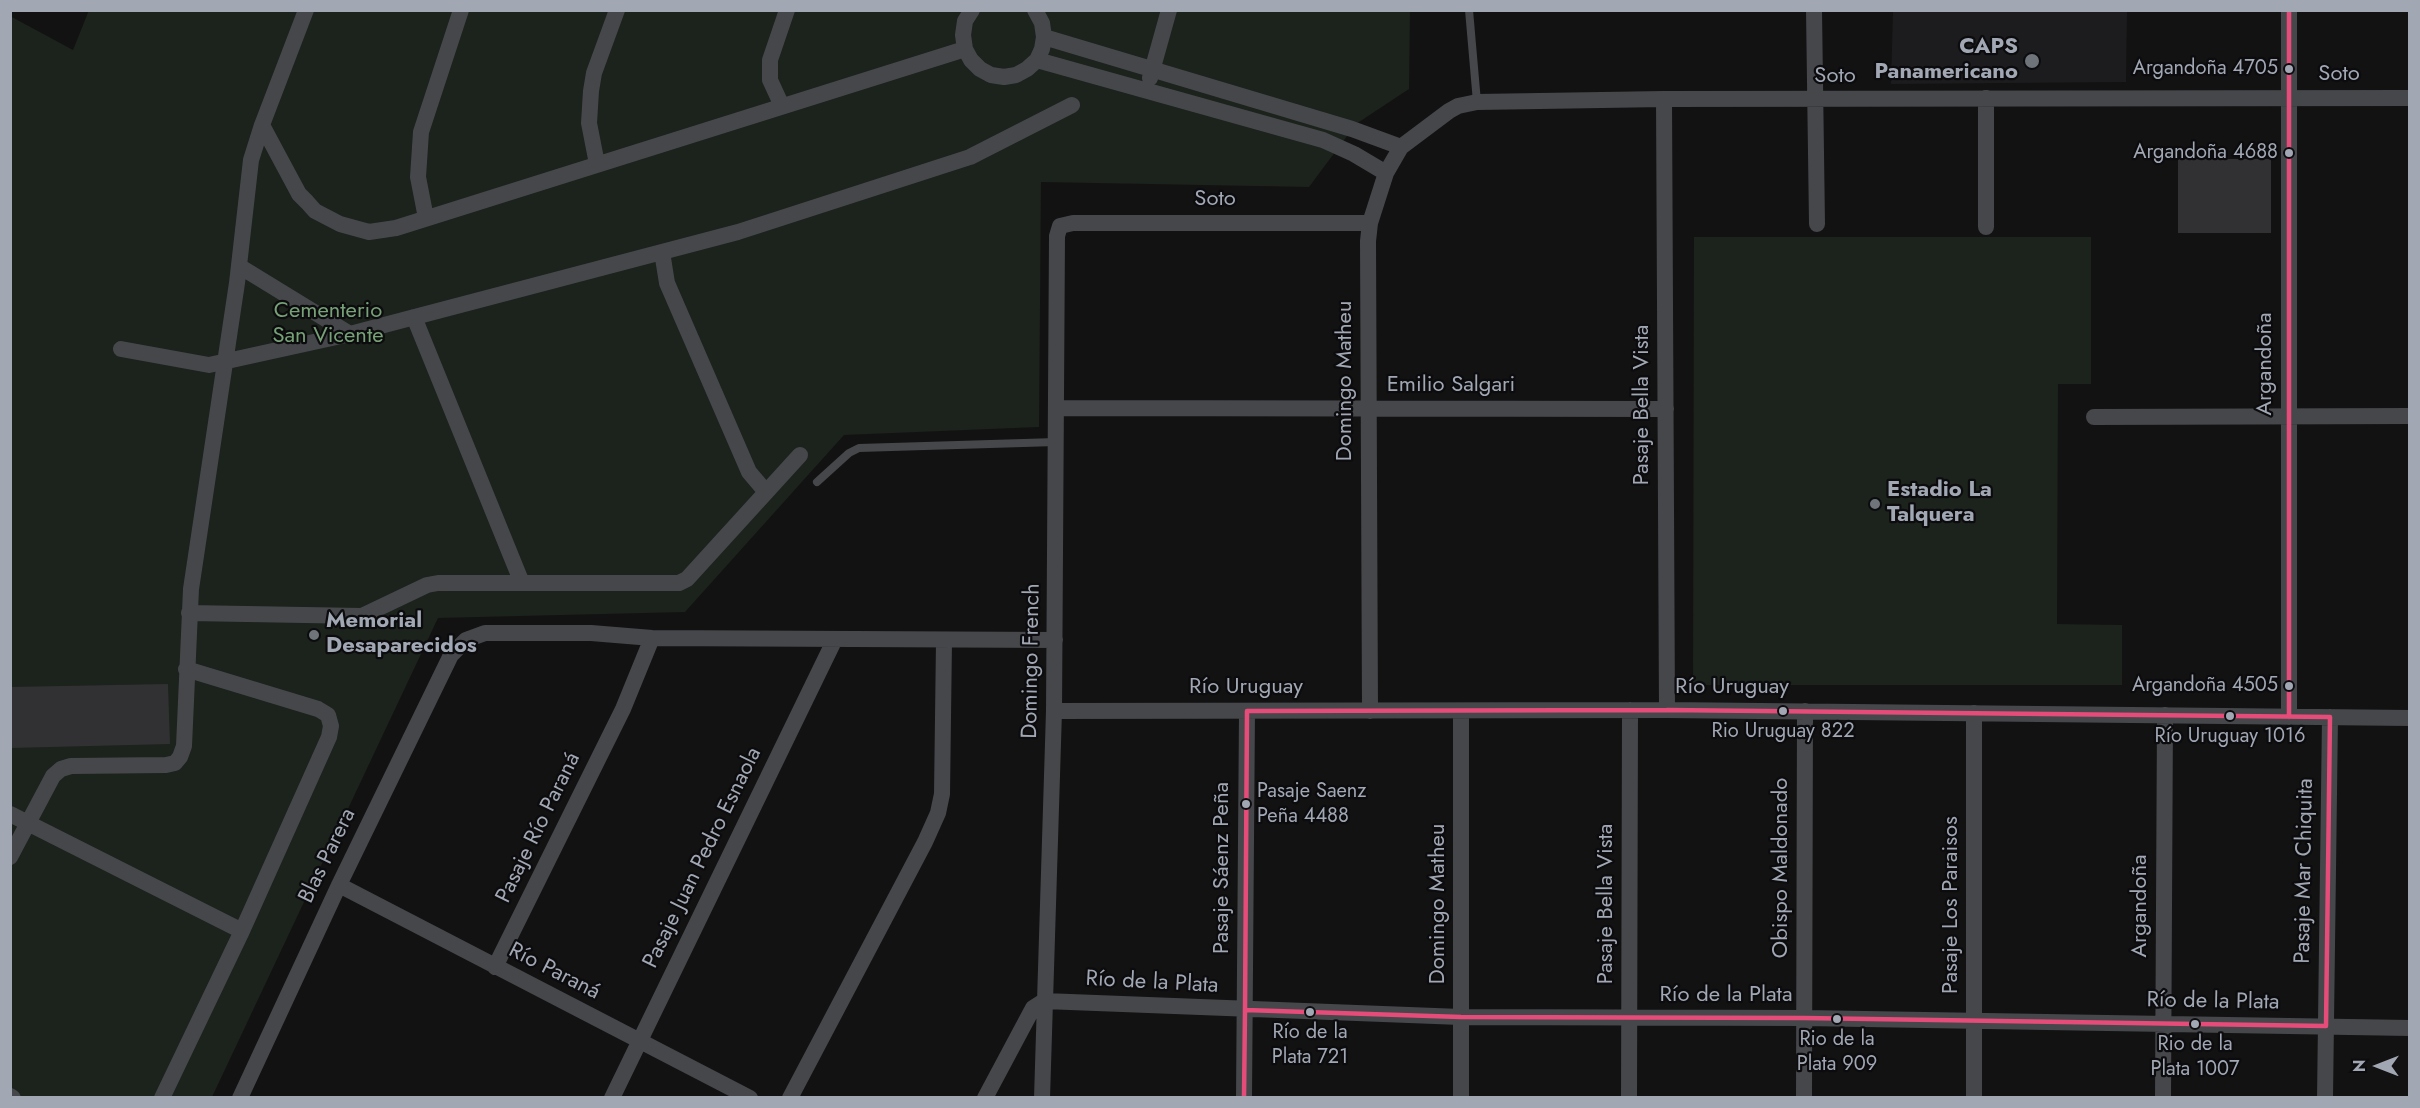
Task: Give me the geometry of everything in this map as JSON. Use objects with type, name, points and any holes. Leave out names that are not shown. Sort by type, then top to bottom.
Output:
[{"type":"street","points":[[10,857],[53,776],[61,769],[70,766],[175,763],[180,757],[183,746],[189,613],[239,266],[251,160],[306,10]]},
{"type":"street","points":[[426,218],[418,177],[422,132],[461,10]]},
{"type":"street","points":[[597,164],[589,123],[591,91],[594,73],[617,10]]},
{"type":"street","points":[[782,106],[771,80],[770,60],[787,10]]},
{"type":"street","points":[[972,10],[966,21],[963,35],[965,49],[980,69],[998,76],[1016,75],[1028,69],[1036,60],[1042,49],[1044,37],[1042,23],[1035,10]]},
{"type":"street","points":[[1146,91],[1169,10]]},
{"type":"street","points":[[1814,10],[1817,224]]},
{"type":"street","name":"Argandoña","points":[[2289,10],[2289,717]]},
{"type":"street","points":[[1044,37],[1352,129],[1401,147]]},
{"type":"street","points":[[262,125],[299,194],[315,211],[340,224],[369,232],[386,230],[426,218],[965,49]]},
{"type":"street","points":[[1036,60],[1323,140],[1354,154],[1386,173]]},
{"type":"street","points":[[1986,98],[1986,227]]},
{"type":"street","name":"Soto","points":[[1477,102],[1664,99],[2409,98]]},
{"type":"street","name":"Pasaje Bella Vista","points":[[1664,99],[1667,710]]},
{"type":"street","name":"Domingo Matheu","points":[[1370,711],[1368,241],[1370,223],[1386,173],[1401,147],[1449,111],[1458,106],[1477,102]]},
{"type":"street","points":[[121,349],[197,365],[225,363],[350,334],[738,232],[970,157],[1072,105]]},
{"type":"street","name":"Soto","points":[[1060,226],[1073,223],[1370,223]]},
{"type":"street","name":"Domingo French","points":[[1042,1098],[1054,711],[1057,236],[1060,226]]},
{"type":"street","points":[[662,252],[667,283],[749,472],[766,492]]},
{"type":"street","points":[[239,266],[350,334]]},
{"type":"street","points":[[414,317],[522,583]]},
{"type":"street","name":"Emilio Salgari","points":[[1056,408],[1666,409]]},
{"type":"street","points":[[2094,417],[2409,416]]},
{"type":"street","points":[[189,613],[362,616],[427,585],[438,583],[679,583],[687,579],[800,455]]},
{"type":"street","name":"Blas Parera","points":[[240,1098],[339,885],[451,655],[466,640],[485,633],[591,633],[652,638]]},
{"type":"street","points":[[652,638],[1055,640]]},
{"type":"street","name":"Pasaje Río Paraná","points":[[495,967],[623,709],[652,638]]},
{"type":"street","name":"Pasaje Juan Pedro Esnaola","points":[[612,1098],[835,639]]},
{"type":"street","points":[[790,1098],[925,842],[938,813],[942,794],[944,641]]},
{"type":"street","points":[[162,1098],[242,931],[329,737],[331,726],[327,715],[318,708],[186,669]]},
{"type":"street","name":"Pasaje Bella Vista","points":[[1629,1098],[1630,710]]},
{"type":"street","name":"Río Uruguay","points":[[1054,711],[1667,710],[2409,718]]},
{"type":"street","name":"Pasaje Sáenz Peña","points":[[1244,1098],[1247,711]]},
{"type":"street","name":"Domingo Matheu","points":[[1461,711],[1461,1098]]},
{"type":"street","name":"Obispo Maldonado","points":[[1804,1098],[1805,711]]},
{"type":"street","name":"Pasaje Los Paraisos","points":[[1974,714],[1974,1098]]},
{"type":"street","name":"Argandoña","points":[[2163,1098],[2165,716]]},
{"type":"street","name":"Pasaje Mar Chiquita","points":[[2325,1098],[2330,717]]},
{"type":"street","points":[[10,814],[242,931]]},
{"type":"street","name":"Río Paraná","points":[[339,885],[750,1098]]},
{"type":"street","points":[[984,1098],[1033,1008],[1044,1001]]},
{"type":"street","name":"Río de la Plata","points":[[1044,1001],[1461,1017],[1804,1018],[2409,1028]]},
{"type":"lane","points":[[1469,10],[1477,102]]},
{"type":"lane","points":[[817,482],[859,448],[1056,442]]},
{"type":"shaded area","points":[[1893,11],[2127,11],[2126,82],[1891,84]]},
{"type":"green space","name":"Cementerio San Vicente","points":[[89,10],[1410,11],[1409,89],[1356,124],[1309,187],[1041,182],[1039,427],[844,435],[685,612],[438,618],[212,1097],[11,1097],[10,16],[73,50]]},
{"type":"green space","name":"Estadio La Talquera","points":[[1694,237],[2091,237],[2091,384],[2058,384],[2057,624],[2122,625],[2122,685],[1693,685]]},
{"type":"building","points":[[2178,159],[2271,159],[2271,233],[2178,233]]},
{"type":"building","points":[[168,684],[170,744],[10,748],[10,687]]},
{"type":"transit line","points":[[2289,10],[2289,717]]},
{"type":"transit line","points":[[1667,710],[2330,717],[2326,1026],[1804,1018],[1461,1017],[1245,1010],[1247,711],[1667,710]]},
{"type":"transit line","points":[[1244,1098],[1245,1010]]},
{"type":"place","name":"CAPS Panamericano","points":[[2032,61]]},
{"type":"place","name":"Argandoña 4705","points":[[2289,69]]},
{"type":"place","name":"Argandoña 4688","points":[[2289,153]]},
{"type":"place","name":"Estadio La Talquera","points":[[1875,504]]},
{"type":"place","name":"Memorial Desaparecidos","points":[[314,635]]},
{"type":"place","name":"Argandoña 4505","points":[[2289,686]]},
{"type":"place","name":"Rio Uruguay 822","points":[[1783,711]]},
{"type":"place","name":"Río Uruguay 1016","points":[[2230,716]]},
{"type":"place","name":"Pasaje Saenz Peña 4488","points":[[1246,804]]},
{"type":"place","name":"Río de la Plata 721","points":[[1310,1012]]},
{"type":"place","name":"Rio de la Plata 909","points":[[1837,1019]]},
{"type":"place","name":"Rio de la Plata 1007","points":[[2195,1024]]}]
